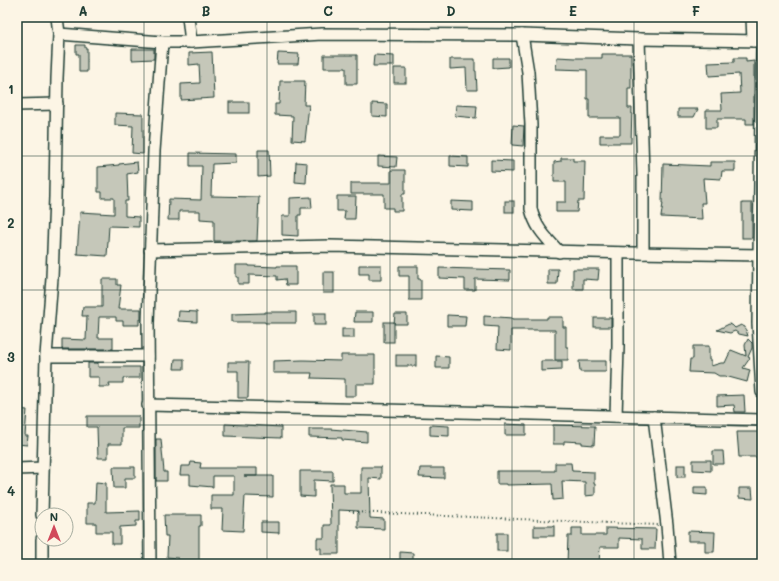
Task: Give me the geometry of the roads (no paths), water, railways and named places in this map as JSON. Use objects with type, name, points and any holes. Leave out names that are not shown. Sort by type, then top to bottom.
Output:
[{"type":"street","points":[[42,507],[46,356],[52,278],[55,197],[59,34],[57,17]]},
{"type":"street","points":[[188,17],[191,42]]},
{"type":"street","points":[[752,17],[759,42],[760,255],[758,323],[762,392]]},
{"type":"street","points":[[59,34],[162,42],[191,42],[322,34],[522,35],[759,42]]},
{"type":"street","points":[[522,35],[528,72],[531,125],[531,208],[541,232],[559,252]]},
{"type":"street","points":[[639,39],[643,175],[643,253]]},
{"type":"street","points":[[150,564],[148,323],[154,151],[162,42]]},
{"type":"street","points":[[17,105],[57,104]]},
{"type":"street","points":[[150,250],[330,246],[559,252],[760,255]]},
{"type":"street","points":[[616,416],[618,253]]},
{"type":"street","points":[[46,356],[148,356]]},
{"type":"street","points":[[148,405],[762,420]]},
{"type":"street","points":[[654,417],[668,525],[670,564]]},
{"type":"street","points":[[17,468],[43,468]]},
{"type":"street","points":[[42,547],[42,564]]}]
